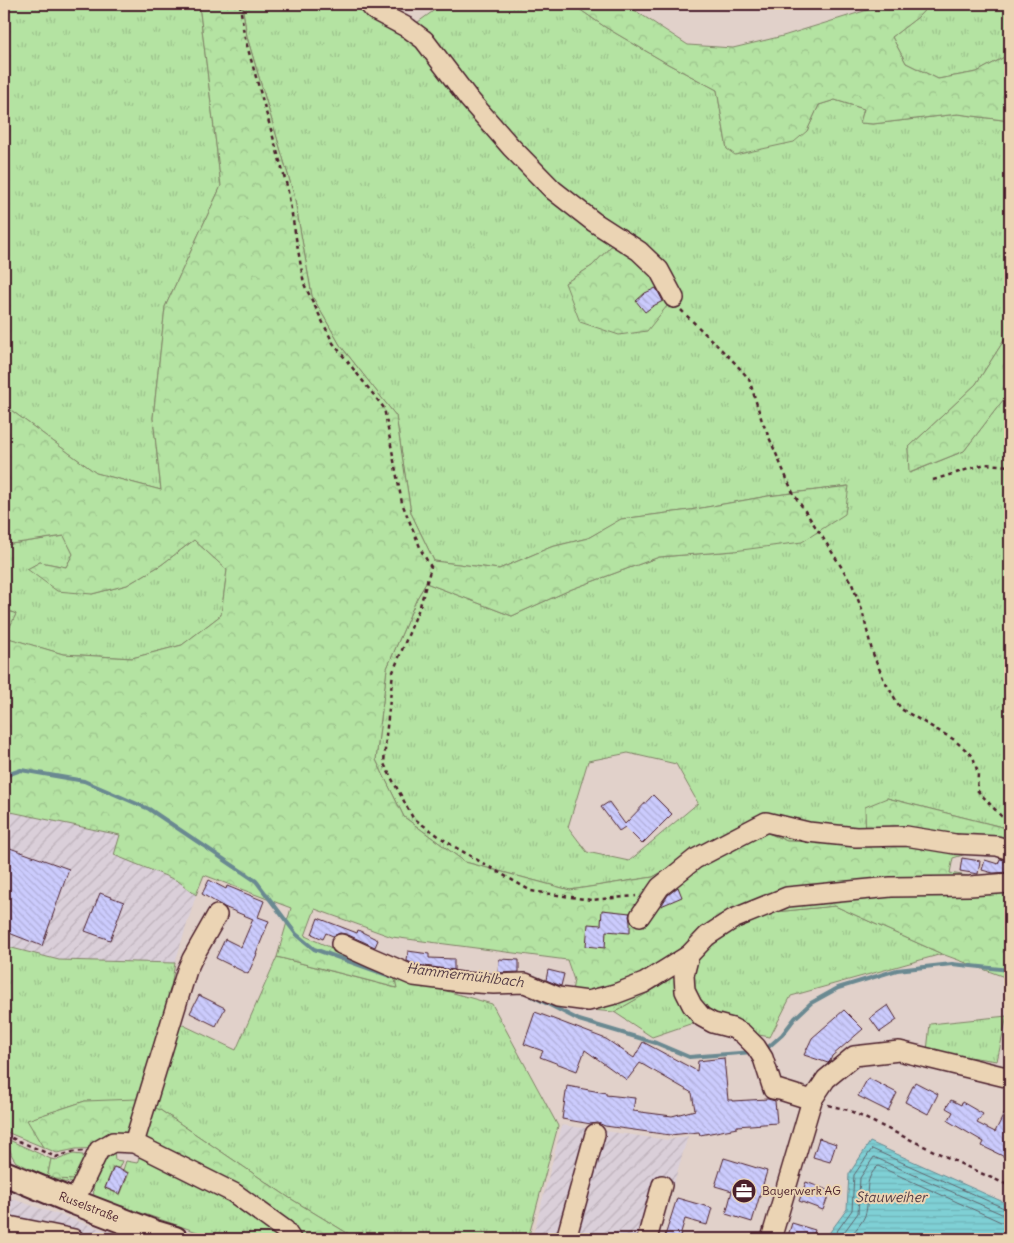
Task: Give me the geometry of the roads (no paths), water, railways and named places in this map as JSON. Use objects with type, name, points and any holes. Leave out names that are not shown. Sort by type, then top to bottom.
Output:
[{"type":"main road","name":"Ruselstraße","points":[[4,1173],[154,1233],[175,1239]]},
{"type":"street","points":[[369,4],[374,10],[408,28],[424,40],[469,99],[511,147],[553,190],[594,222],[638,251],[659,270],[674,298]]},
{"type":"street","points":[[640,916],[660,886],[695,859],[766,822],[808,832],[856,837],[906,836],[955,844],[997,846],[1010,850]]},
{"type":"street","points":[[341,944],[414,976],[461,982],[526,983],[558,997],[588,1001],[616,994],[644,983],[688,955],[706,936],[733,919],[787,897],[891,887],[1010,884]]},
{"type":"street","points":[[134,1143],[192,959],[217,916]]},
{"type":"street","points":[[688,955],[684,975],[685,991],[692,1005],[702,1017],[742,1033],[759,1053],[773,1089],[812,1100]]},
{"type":"street","points":[[771,1239],[812,1100],[826,1079],[854,1056],[898,1052],[1010,1078]]},
{"type":"street","points":[[566,1239],[595,1134]]},
{"type":"street","points":[[74,1202],[99,1150],[113,1142],[134,1143],[234,1193],[285,1230],[291,1239]]},
{"type":"street","points":[[647,1239],[662,1185]]},
{"type":"street","points":[[4,1225],[52,1237],[74,1239]]},
{"type":"water","name":"Stauweiher","points":[[870,1142],[1010,1205],[1010,1239],[827,1239],[847,1209],[849,1174]]},
{"type":"waterway","name":"Hammermühlbach","points":[[4,776],[21,770],[84,781],[149,809],[256,881],[296,934],[314,949],[393,977]]},
{"type":"waterway","name":"Hammermühlbach","points":[[765,1050],[782,1035],[795,1018],[811,1003],[838,988],[897,970],[952,964],[1010,970]]},
{"type":"waterway","name":"Hammermühlbach","points":[[532,996],[579,1020],[656,1043],[689,1057],[753,1052]]},
{"type":"place","name":"Bayerwerk AG","points":[[744,1191]]}]
